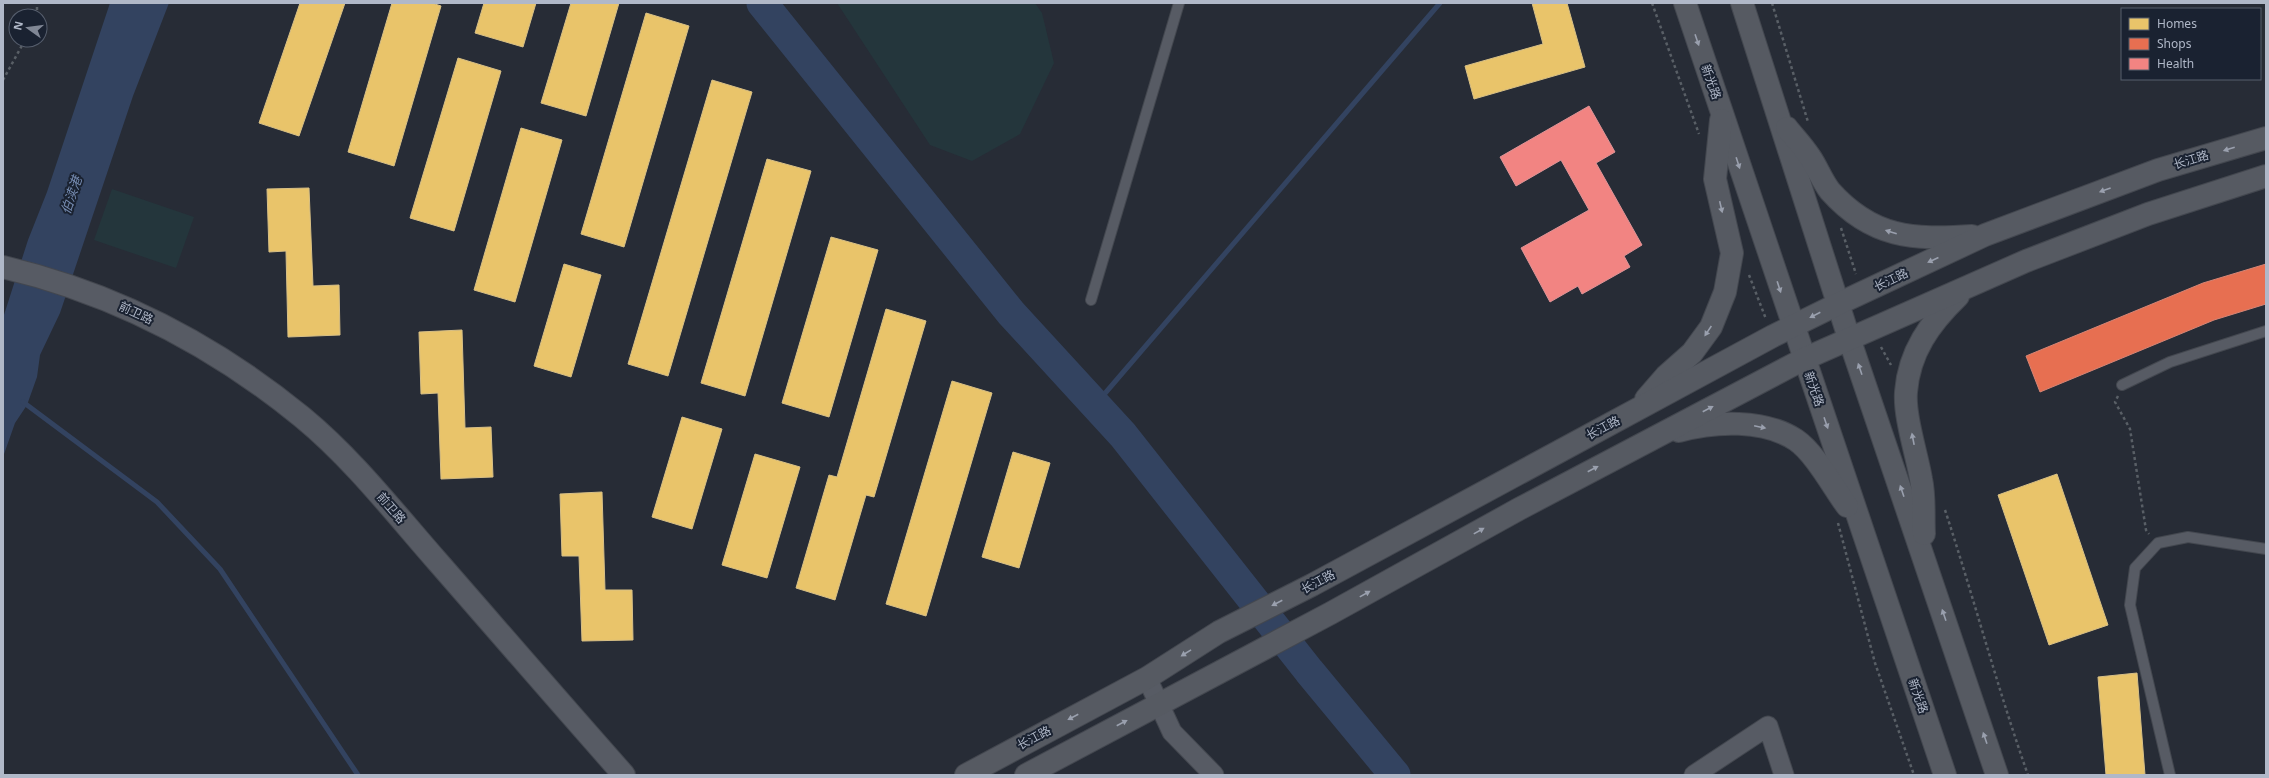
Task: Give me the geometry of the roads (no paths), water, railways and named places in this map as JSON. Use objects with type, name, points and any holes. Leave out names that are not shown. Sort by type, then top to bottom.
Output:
[{"type":"main road","name":"新光路","points":[[1685,3],[1945,775]]},
{"type":"main road","points":[[1742,3],[1849,338],[1926,561],[1997,775]]},
{"type":"main road","points":[[1635,411],[1666,376],[1692,353],[1711,327],[1725,292],[1732,253],[1715,179],[1722,113]]},
{"type":"main road","points":[[1778,118],[1809,155],[1829,190],[1855,215],[1877,228],[1907,237],[1938,239],[1986,235]]},
{"type":"main road","name":"长江路","points":[[966,775],[1147,678],[1219,632],[1312,585],[1793,326],[1986,235],[2158,170],[2266,138]]},
{"type":"main road","points":[[1026,775],[1331,613],[1653,438],[1804,359],[2026,261],[2148,214],[2266,176]]},
{"type":"main road","points":[[1926,561],[1922,481],[1906,393],[1911,367],[1921,342],[1933,321],[1966,288]]},
{"type":"main road","points":[[1653,438],[1687,429],[1744,424],[1780,433],[1797,441],[1814,458],[1859,522]]},
{"type":"street","name":"前卫路","points":[[3,267],[44,277],[110,301],[180,334],[241,371],[302,418],[355,466],[624,775]]},
{"type":"street","points":[[1147,678],[1172,732],[1214,775]]},
{"type":"street","points":[[1694,775],[1768,726],[1784,775]]},
{"type":"lane","points":[[1091,300],[1179,3]]},
{"type":"lane","points":[[2122,385],[2170,362],[2266,331]]},
{"type":"lane","points":[[2170,775],[2130,605],[2135,568],[2158,543],[2188,537],[2266,548]]},
{"type":"water","name":"伯渎港","points":[[110,3],[169,3],[133,96],[60,313],[40,355],[37,377],[27,405],[15,423],[3,457],[3,318],[28,240],[47,192]]},
{"type":"waterway","points":[[762,3],[1011,313],[1123,435],[1309,671],[1395,775]]},
{"type":"waterway","points":[[1095,405],[1440,3]]},
{"type":"waterway","points":[[23,402],[157,502],[220,569],[358,775]]}]
